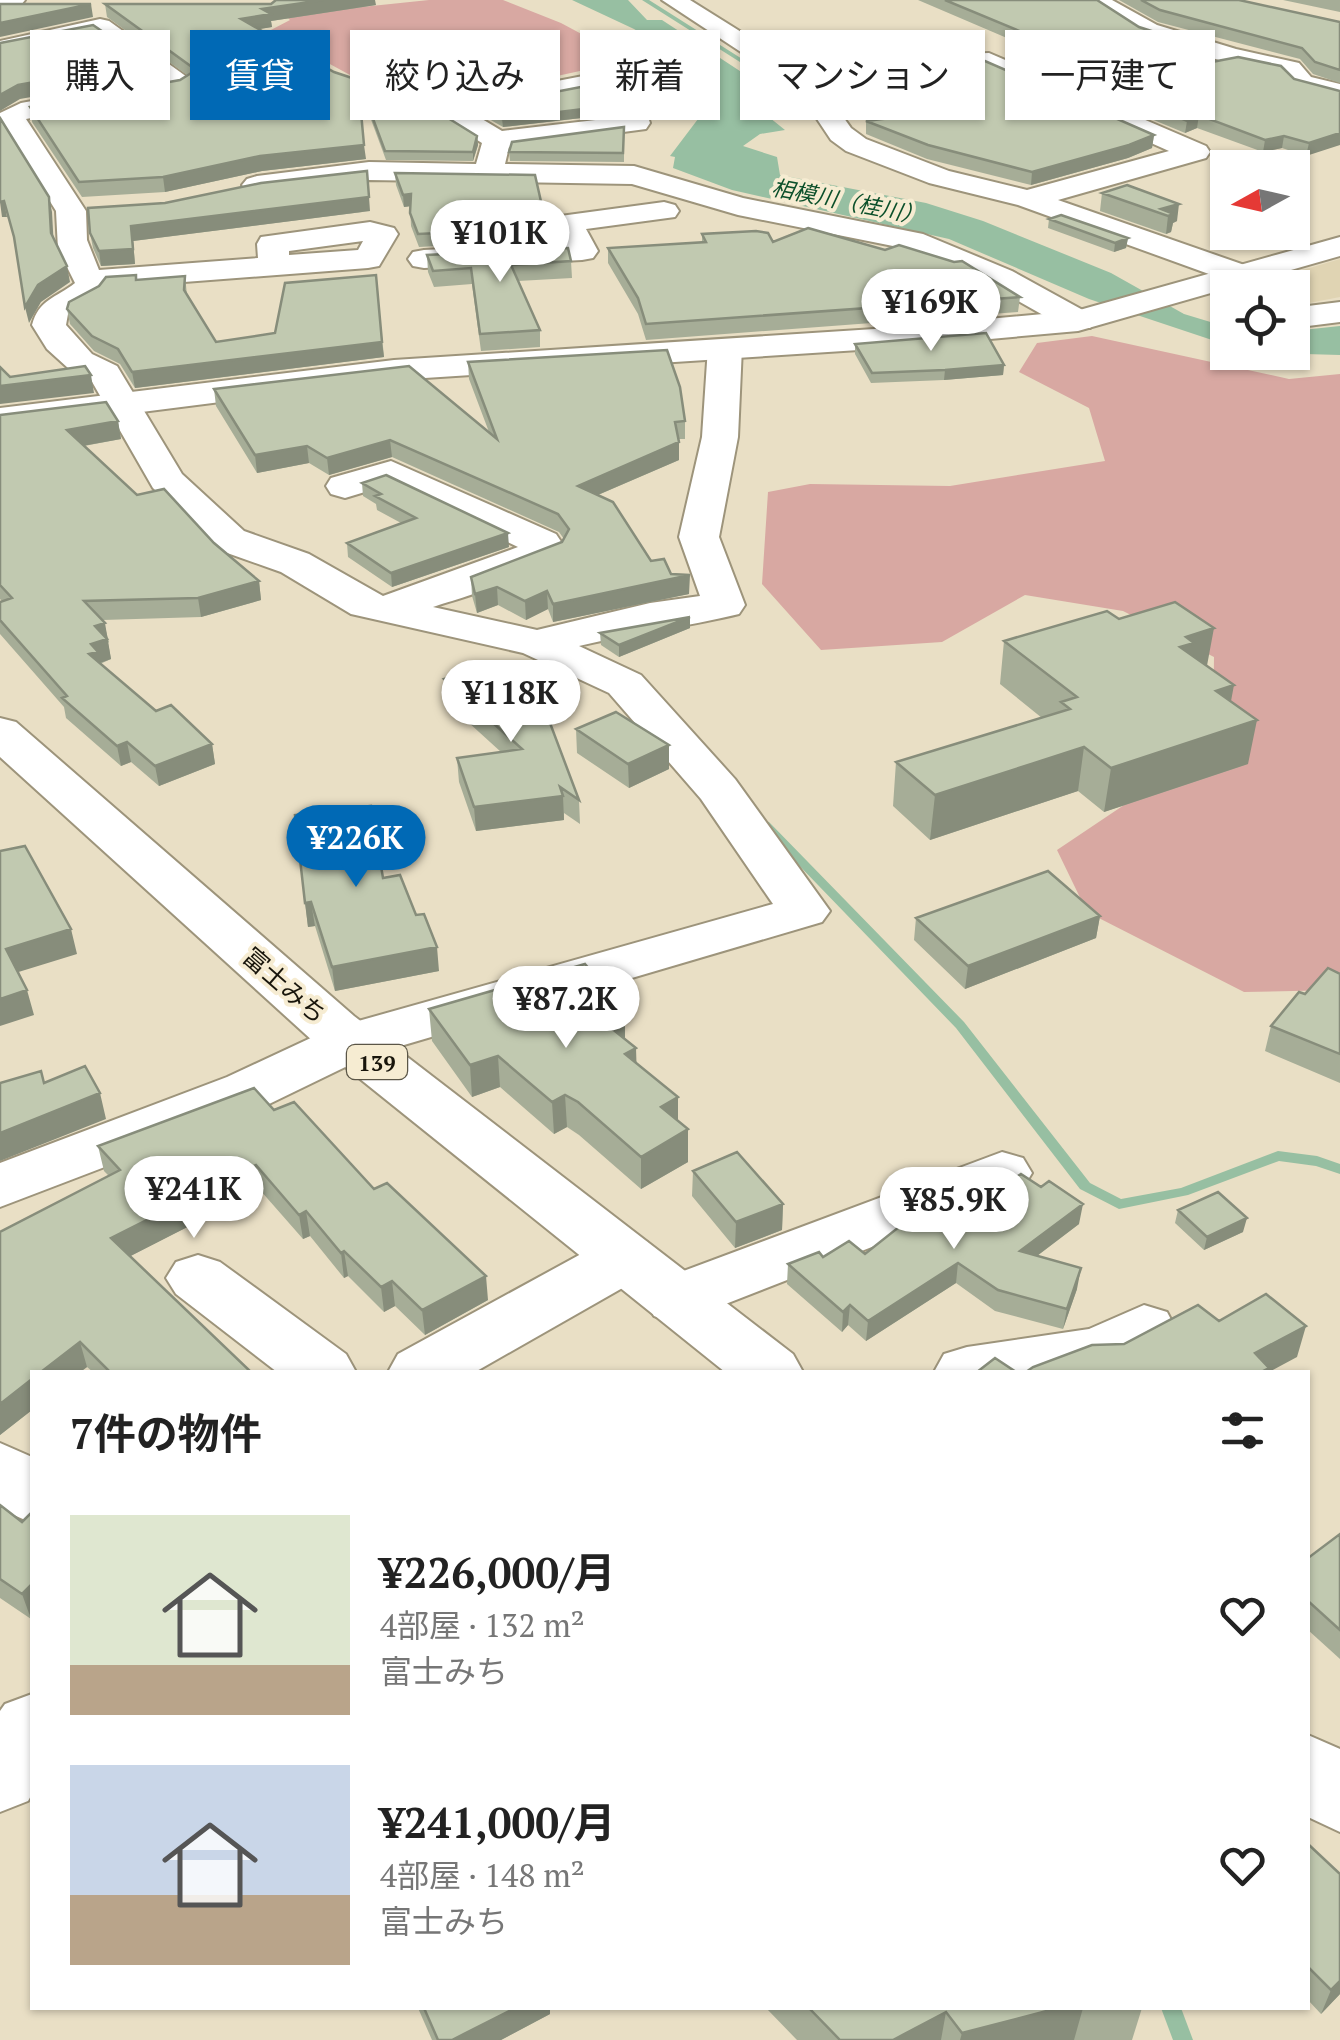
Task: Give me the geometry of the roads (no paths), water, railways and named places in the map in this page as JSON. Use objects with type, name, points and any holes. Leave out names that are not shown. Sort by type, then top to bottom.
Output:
[{"type":"main road","points":[[0,5],[13,0]]},
{"type":"main road","points":[[674,0],[740,42]]},
{"type":"main road","points":[[1095,0],[1148,30],[1290,68],[1302,82],[1340,92]]},
{"type":"main road","points":[[0,5],[38,6]]},
{"type":"main road","points":[[64,30],[88,16],[108,30]]},
{"type":"main road","points":[[0,31],[30,32]]},
{"type":"main road","points":[[0,48],[30,40]]},
{"type":"main road","points":[[1215,62],[1238,57]]},
{"type":"main road","points":[[614,78],[622,79],[636,123],[496,140],[447,110],[614,78]]},
{"type":"main road","points":[[0,1186],[246,1091],[350,1042],[804,911],[718,789],[626,684],[537,643],[366,605],[296,563],[230,540],[166,480],[105,373],[80,361],[59,342],[49,325],[53,308],[89,290],[89,280],[74,258],[69,229],[71,211],[53,177],[15,151],[13,114],[30,111]]},
{"type":"main road","points":[[831,120],[856,145],[939,177],[1028,199],[1225,270]]},
{"type":"main road","points":[[1028,199],[1196,152],[1133,120]]},
{"type":"main road","points":[[488,174],[496,140]]},
{"type":"main road","points":[[231,190],[352,172],[634,174],[674,213]]},
{"type":"main road","points":[[71,211],[107,210]]},
{"type":"main road","points":[[424,259],[582,250],[580,241],[564,223],[674,213],[912,241],[1090,318]]},
{"type":"main road","points":[[1262,270],[1340,246]]},
{"type":"main road","points":[[89,280],[275,266]]},
{"type":"main road","points":[[0,419],[119,401],[394,370],[1090,318],[1210,286]]},
{"type":"main road","points":[[1191,292],[1210,299]]},
{"type":"main road","points":[[1310,317],[1340,312]]},
{"type":"main road","points":[[537,643],[650,616],[724,604],[699,537],[720,437],[725,348]]},
{"type":"main road","points":[[345,486],[391,472],[546,548],[492,573],[384,610]]},
{"type":"main road","name":"富士みち","points":[[0,732],[350,1042],[767,1370]]},
{"type":"main road","points":[[677,1299],[1002,1172]]},
{"type":"main road","points":[[425,1370],[625,1258]]},
{"type":"main road","points":[[198,1278],[320,1370]]},
{"type":"main road","points":[[980,1370],[1102,1352],[1144,1330]]},
{"type":"main road","points":[[0,1471],[30,1493]]},
{"type":"main road","points":[[0,1776],[30,1732]]},
{"type":"main road","points":[[1310,1772],[1340,1795]]},
{"type":"water","points":[[572,0],[628,0],[647,20],[662,20],[677,30],[634,29]]},
{"type":"water","name":"相模川（桂川）","points":[[720,58],[740,71],[740,120],[773,120],[785,130],[760,134],[743,146],[777,157],[780,175],[926,203],[983,221],[1111,273],[1184,314],[1210,322],[1210,339],[1089,299],[949,239],[732,190],[673,168],[675,157],[670,156],[697,120],[720,120]]},
{"type":"water","points":[[1340,326],[1340,355],[1310,354],[1310,329]]},
{"type":"waterway","points":[[645,0],[755,69],[734,83]]},
{"type":"waterway","points":[[765,824],[960,1025],[1085,1186],[1119,1204],[1183,1192],[1278,1156],[1317,1161],[1340,1169]]},
{"type":"waterway","points":[[1172,2010],[1183,2040]]}]
